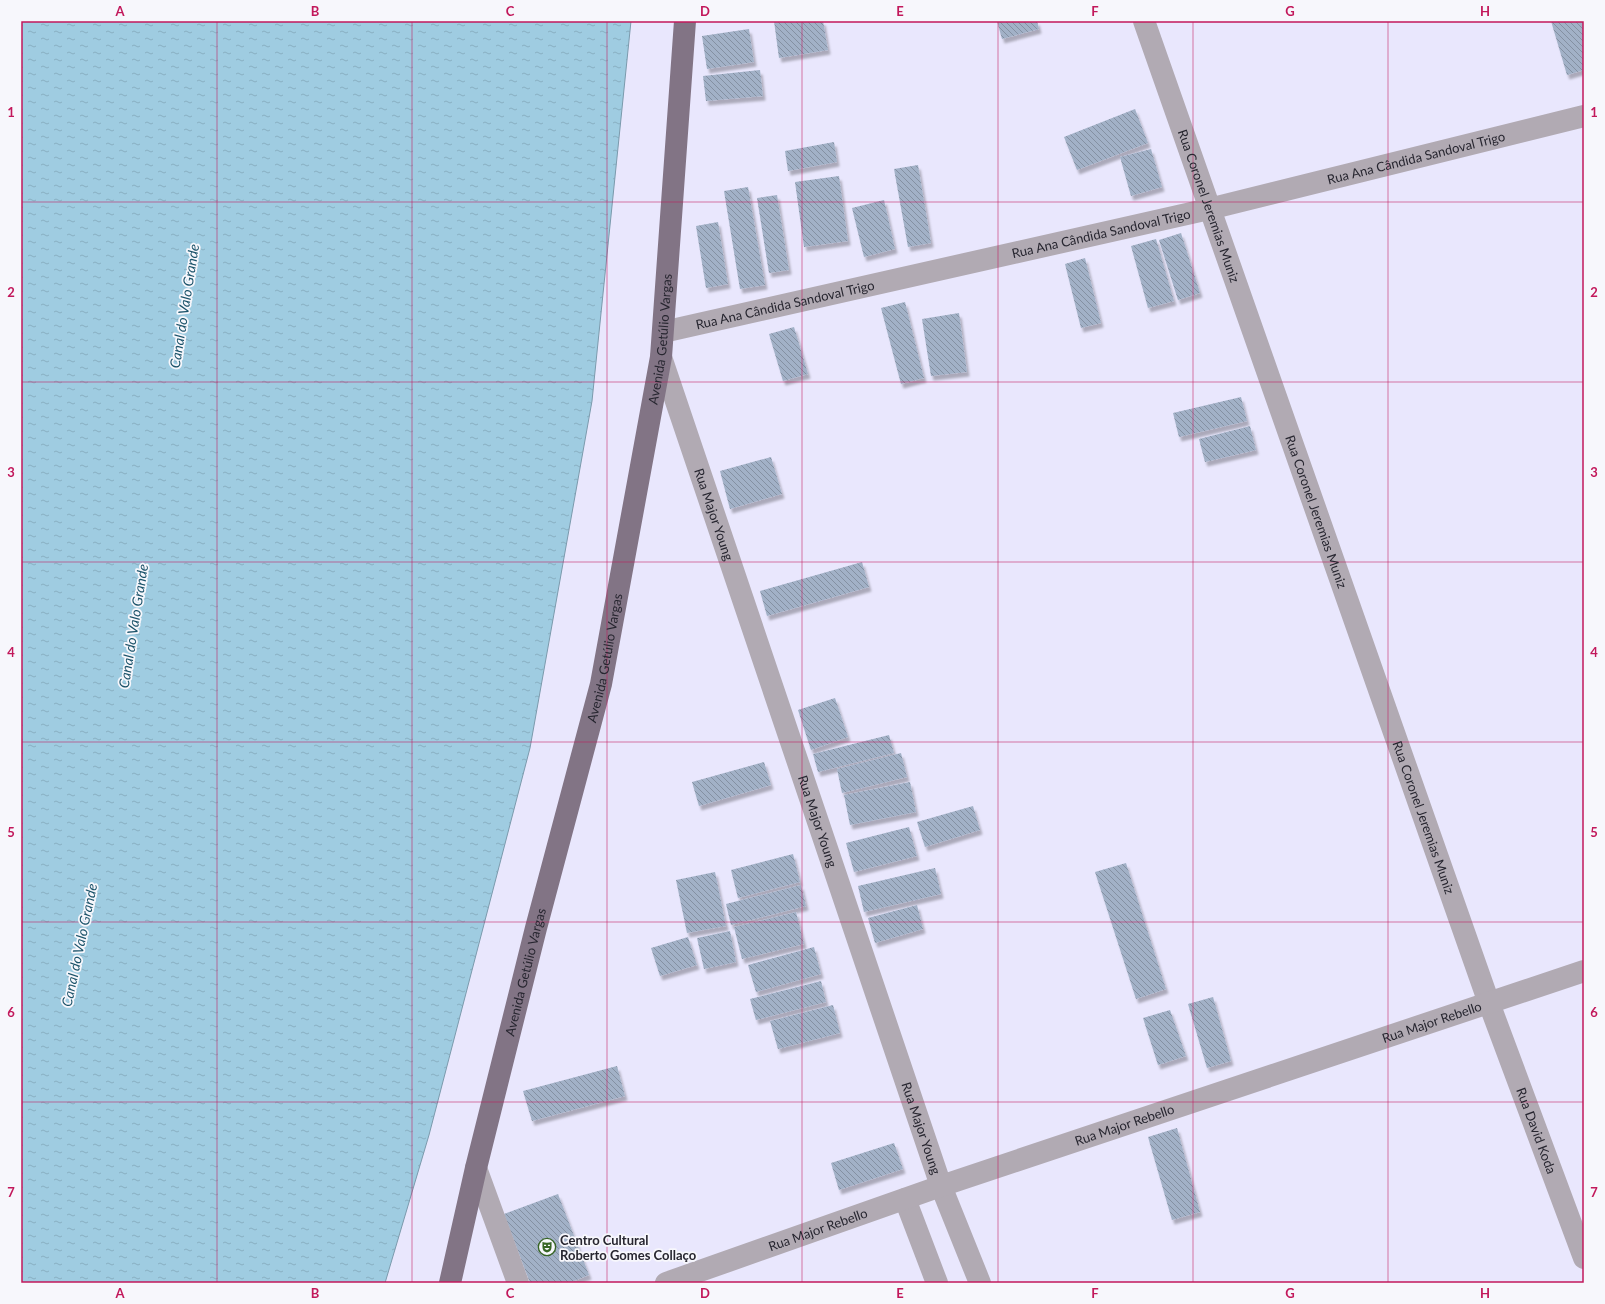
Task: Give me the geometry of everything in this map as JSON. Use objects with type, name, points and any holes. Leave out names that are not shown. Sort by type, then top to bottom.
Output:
[{"type":"main road","name":"Avenida Getúlio Vargas","points":[[450,1283],[476,1168],[536,928],[601,684],[661,357],[685,21]]},
{"type":"street","name":"Rua Coronel Jeremias Muniz","points":[[1144,21],[1489,1003]]},
{"type":"street","name":"Rua Ana Cândida Sandoval Trigo","points":[[663,332],[1209,209],[1584,116]]},
{"type":"street","name":"Rua Major Young","points":[[661,357],[941,1186],[980,1283]]},
{"type":"street","name":"Rua Major Rebello","points":[[666,1283],[941,1186],[1584,971]]},
{"type":"street","name":"Rua David Koda","points":[[1489,1003],[1584,1258]]},
{"type":"street","points":[[476,1168],[518,1283]]},
{"type":"street","points":[[905,1199],[936,1283]]},
{"type":"water","name":"Canal do Valo Grande","points":[[21,21],[631,21],[592,401],[530,748],[429,1135],[385,1283],[21,1283]]},
{"type":"building","points":[[774,21],[823,21],[828,50],[779,58]]},
{"type":"building","points":[[997,21],[1037,21],[1039,29],[1002,39]]},
{"type":"building","points":[[1551,21],[1584,21],[1584,70],[1567,75]]},
{"type":"building","points":[[749,29],[754,62],[707,69],[702,36]]},
{"type":"building","points":[[760,70],[763,96],[706,101],[703,76]]},
{"type":"building","points":[[1135,109],[1148,143],[1077,170],[1064,137]]},
{"type":"building","points":[[834,142],[837,162],[788,171],[785,151]]},
{"type":"building","points":[[1151,149],[1162,187],[1131,196],[1120,157]]},
{"type":"building","points":[[918,165],[931,243],[908,247],[894,169]]},
{"type":"building","points":[[839,176],[848,241],[804,247],[795,182]]},
{"type":"building","points":[[748,187],[765,285],[740,289],[724,191]]},
{"type":"building","points":[[777,195],[789,270],[769,273],[757,198]]},
{"type":"building","points":[[884,200],[895,249],[864,257],[852,208]]},
{"type":"building","points":[[718,222],[728,284],[706,288],[696,226]]},
{"type":"building","points":[[1181,233],[1200,293],[1178,300],[1159,240]]},
{"type":"building","points":[[1156,239],[1174,301],[1148,308],[1131,246]]},
{"type":"building","points":[[1085,258],[1101,323],[1081,328],[1065,264]]},
{"type":"building","points":[[905,302],[924,378],[901,384],[881,308]]},
{"type":"building","points":[[959,313],[967,372],[931,376],[922,319]]},
{"type":"building","points":[[794,327],[808,374],[783,381],[769,334]]},
{"type":"building","points":[[1241,397],[1247,421],[1179,437],[1173,413]]},
{"type":"building","points":[[1250,426],[1256,450],[1205,462],[1199,439]]},
{"type":"building","points":[[771,457],[782,494],[730,509],[720,471]]},
{"type":"building","points":[[862,562],[869,587],[767,616],[760,591]]},
{"type":"building","points":[[835,698],[848,737],[811,750],[798,710]]},
{"type":"building","points":[[889,735],[894,753],[818,772],[813,754]]},
{"type":"building","points":[[901,753],[907,777],[842,793],[837,769]]},
{"type":"building","points":[[764,762],[771,785],[699,806],[692,782]]},
{"type":"building","points":[[910,782],[916,812],[850,825],[844,795]]},
{"type":"building","points":[[973,806],[980,830],[925,847],[917,822]]},
{"type":"building","points":[[909,827],[917,856],[854,872],[846,843]]},
{"type":"building","points":[[793,854],[800,882],[738,898],[731,870]]},
{"type":"building","points":[[1126,863],[1166,989],[1136,999],[1095,872]]},
{"type":"building","points":[[935,868],[941,894],[864,912],[858,886]]},
{"type":"building","points":[[715,872],[726,926],[687,933],[676,880]]},
{"type":"building","points":[[801,885],[806,906],[731,925],[726,904]]},
{"type":"building","points":[[917,905],[923,929],[875,943],[868,918]]},
{"type":"building","points":[[796,912],[804,944],[742,959],[734,927]]},
{"type":"building","points":[[730,931],[736,962],[704,969],[697,938]]},
{"type":"building","points":[[688,937],[697,965],[660,976],[651,948]]},
{"type":"building","points":[[814,947],[821,974],[756,992],[748,965]]},
{"type":"building","points":[[821,981],[826,1002],[756,1020],[750,999]]},
{"type":"building","points":[[1213,997],[1231,1061],[1207,1068],[1188,1004]]},
{"type":"building","points":[[833,1005],[840,1033],[778,1049],[770,1021]]},
{"type":"building","points":[[1170,1010],[1186,1056],[1158,1065],[1143,1018]]},
{"type":"building","points":[[617,1066],[625,1096],[532,1121],[523,1091]]},
{"type":"building","points":[[1177,1128],[1200,1212],[1172,1220],[1148,1137]]},
{"type":"building","points":[[894,1143],[903,1169],[839,1190],[831,1163]]},
{"type":"building","points":[[558,1194],[589,1275],[569,1283],[530,1283],[504,1214]]},
{"type":"place","name":"Centro Cultural Roberto Gomes Collaço","points":[[547,1247]]}]
